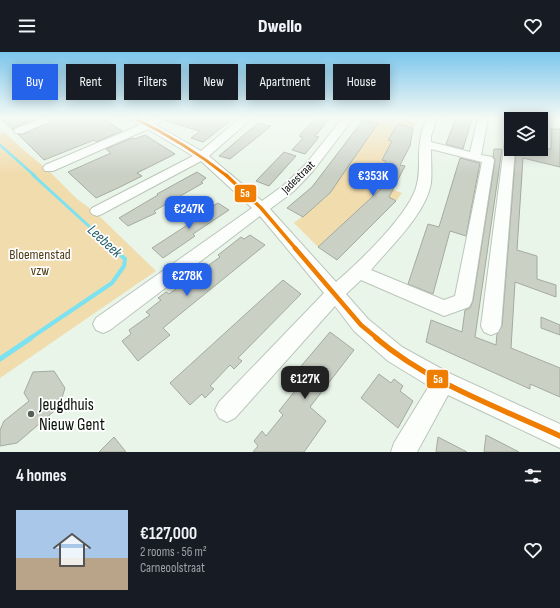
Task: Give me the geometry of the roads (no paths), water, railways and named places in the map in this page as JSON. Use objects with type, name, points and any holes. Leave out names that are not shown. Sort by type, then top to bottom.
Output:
[{"type":"street","points":[[49,168],[121,137]]},
{"type":"street","points":[[175,137],[230,179],[261,208],[361,325],[396,354],[444,382],[560,436]]},
{"type":"street","points":[[97,211],[202,156],[225,137]]},
{"type":"street","name":"Jadestraat","points":[[103,324],[289,188],[304,173],[333,137]]},
{"type":"street","points":[[227,410],[335,293],[359,272],[406,219],[418,201],[424,184],[426,137]]},
{"type":"street","points":[[359,272],[444,308],[463,301],[482,158],[483,137]]},
{"type":"street","points":[[425,144],[507,164]]},
{"type":"street","points":[[491,326],[508,156]]},
{"type":"street","points":[[403,452],[444,382]]},
{"type":"waterway","name":"Leebeek","points":[[0,145],[35,176]]},
{"type":"waterway","name":"Leebeek","points":[[33,175],[114,249]]},
{"type":"waterway","name":"Leebeek","points":[[29,339],[112,283],[124,266],[125,259],[113,248]]},
{"type":"waterway","name":"Leebeek","points":[[0,359],[31,338]]},
{"type":"place","name":"Jeugdhuis Nieuw Gent","points":[[31,414]]},
{"type":"park label","name":"Bloemenstad vzw","points":[[40,262]]}]
